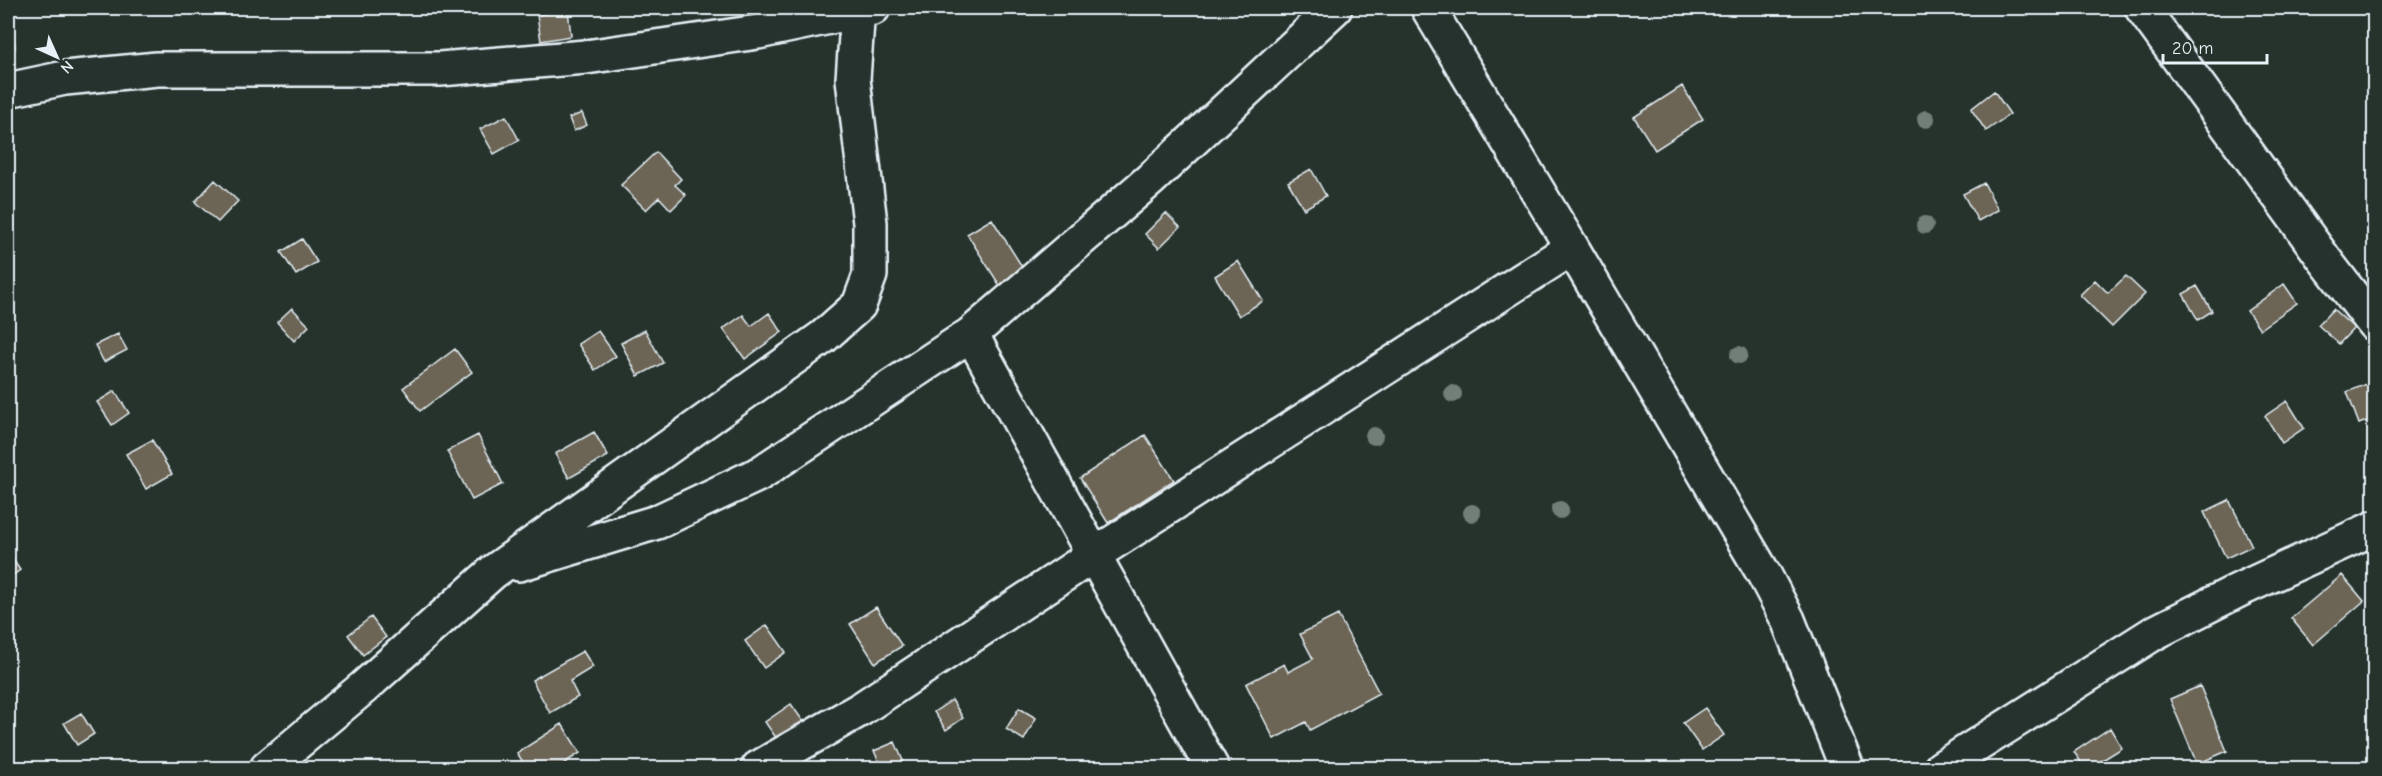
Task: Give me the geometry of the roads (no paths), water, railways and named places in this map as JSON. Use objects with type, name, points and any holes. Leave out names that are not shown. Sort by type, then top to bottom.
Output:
[{"type":"street","points":[[8,90],[65,78],[157,69],[440,69],[586,57],[758,32],[863,8],[853,79],[869,212],[870,275],[859,305],[824,337],[493,572],[364,687],[267,768]]},
{"type":"street","points":[[493,572],[657,522],[759,474],[971,334],[1151,179],[1335,8]]},
{"type":"street","points":[[1428,8],[1572,248],[1779,602],[1847,768]]},
{"type":"street","points":[[2142,8],[2374,324]]},
{"type":"street","points":[[758,768],[861,709],[1092,556],[1572,248]]},
{"type":"street","points":[[971,334],[1092,556],[1212,768]]},
{"type":"street","points":[[1941,768],[2154,633],[2239,590],[2374,528]]}]
